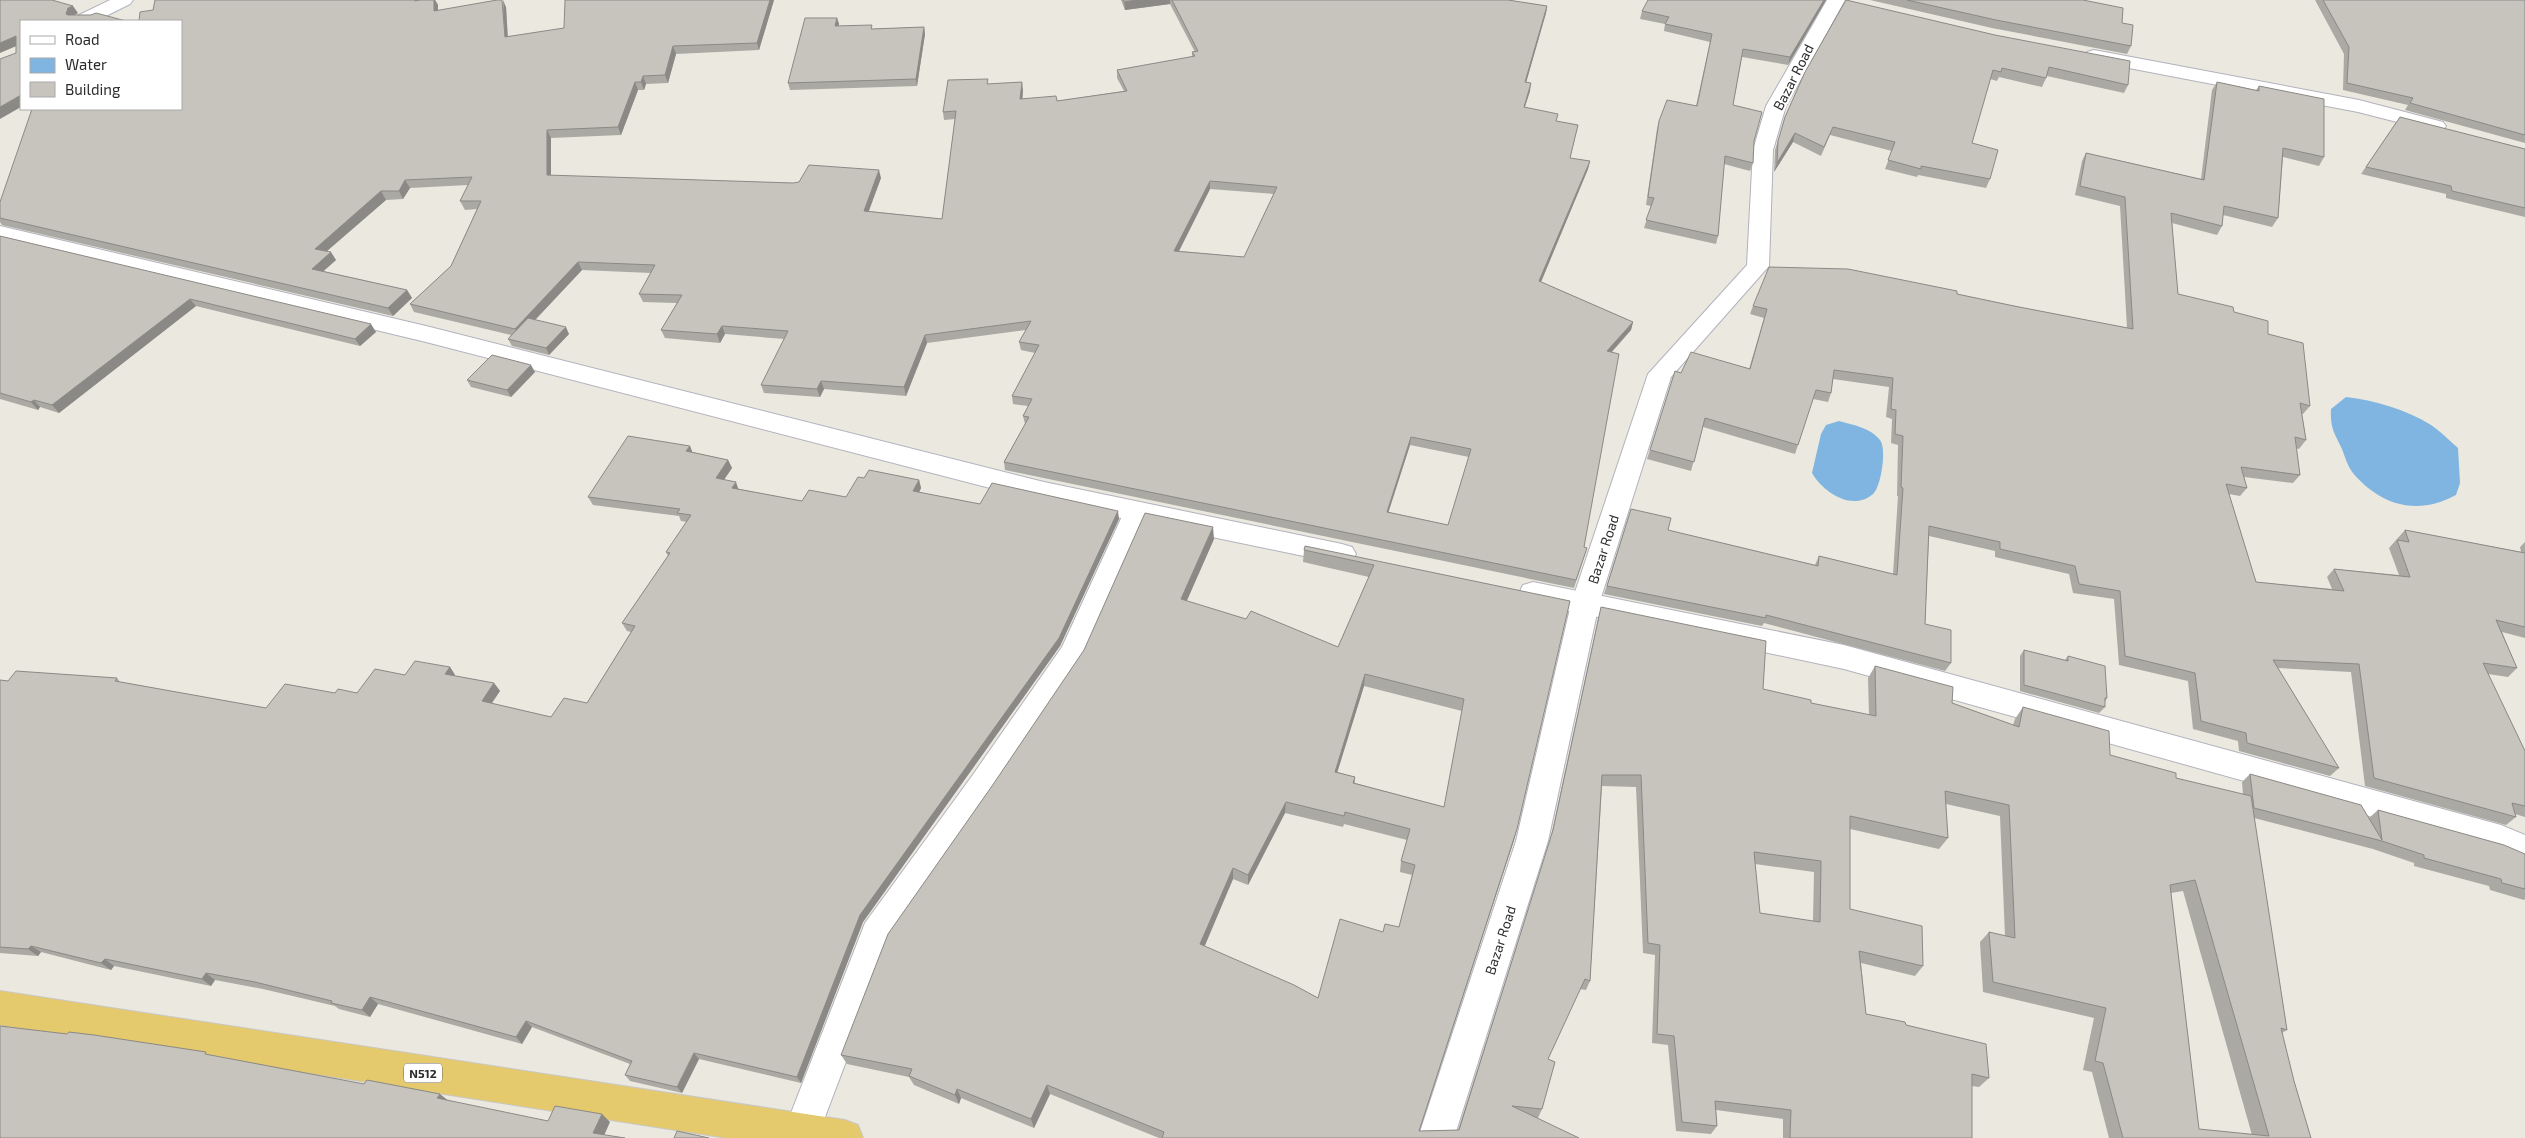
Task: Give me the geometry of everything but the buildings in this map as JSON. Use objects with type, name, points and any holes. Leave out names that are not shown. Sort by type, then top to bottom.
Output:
[{"type":"highway","name":"N512","points":[[0,1008],[845,1138]]},
{"type":"street","points":[[84,20],[124,0]]},
{"type":"street","name":"Bazar Road","points":[[1436,1138],[1532,841],[1586,604],[1660,374],[1758,266],[1763,150],[1776,106],[1844,2]]},
{"type":"street","points":[[2073,52],[2360,106],[2451,130]]},
{"type":"street","points":[[0,233],[426,334],[1044,492],[1371,560]]},
{"type":"street","points":[[802,1131],[877,934],[1074,653],[1136,512]]},
{"type":"street","points":[[1507,588],[1844,657],[2501,839],[2525,851]]},
{"type":"water","points":[[2346,397],[2379,403],[2401,410],[2431,425],[2458,448],[2460,483],[2456,495],[2428,505],[2414,506],[2388,500],[2364,484],[2350,468],[2332,425],[2331,409]]},
{"type":"water","points":[[1839,421],[1867,430],[1880,440],[1882,445],[1883,459],[1878,484],[1873,494],[1865,499],[1856,501],[1839,497],[1823,487],[1812,473],[1821,434],[1826,425]]}]
